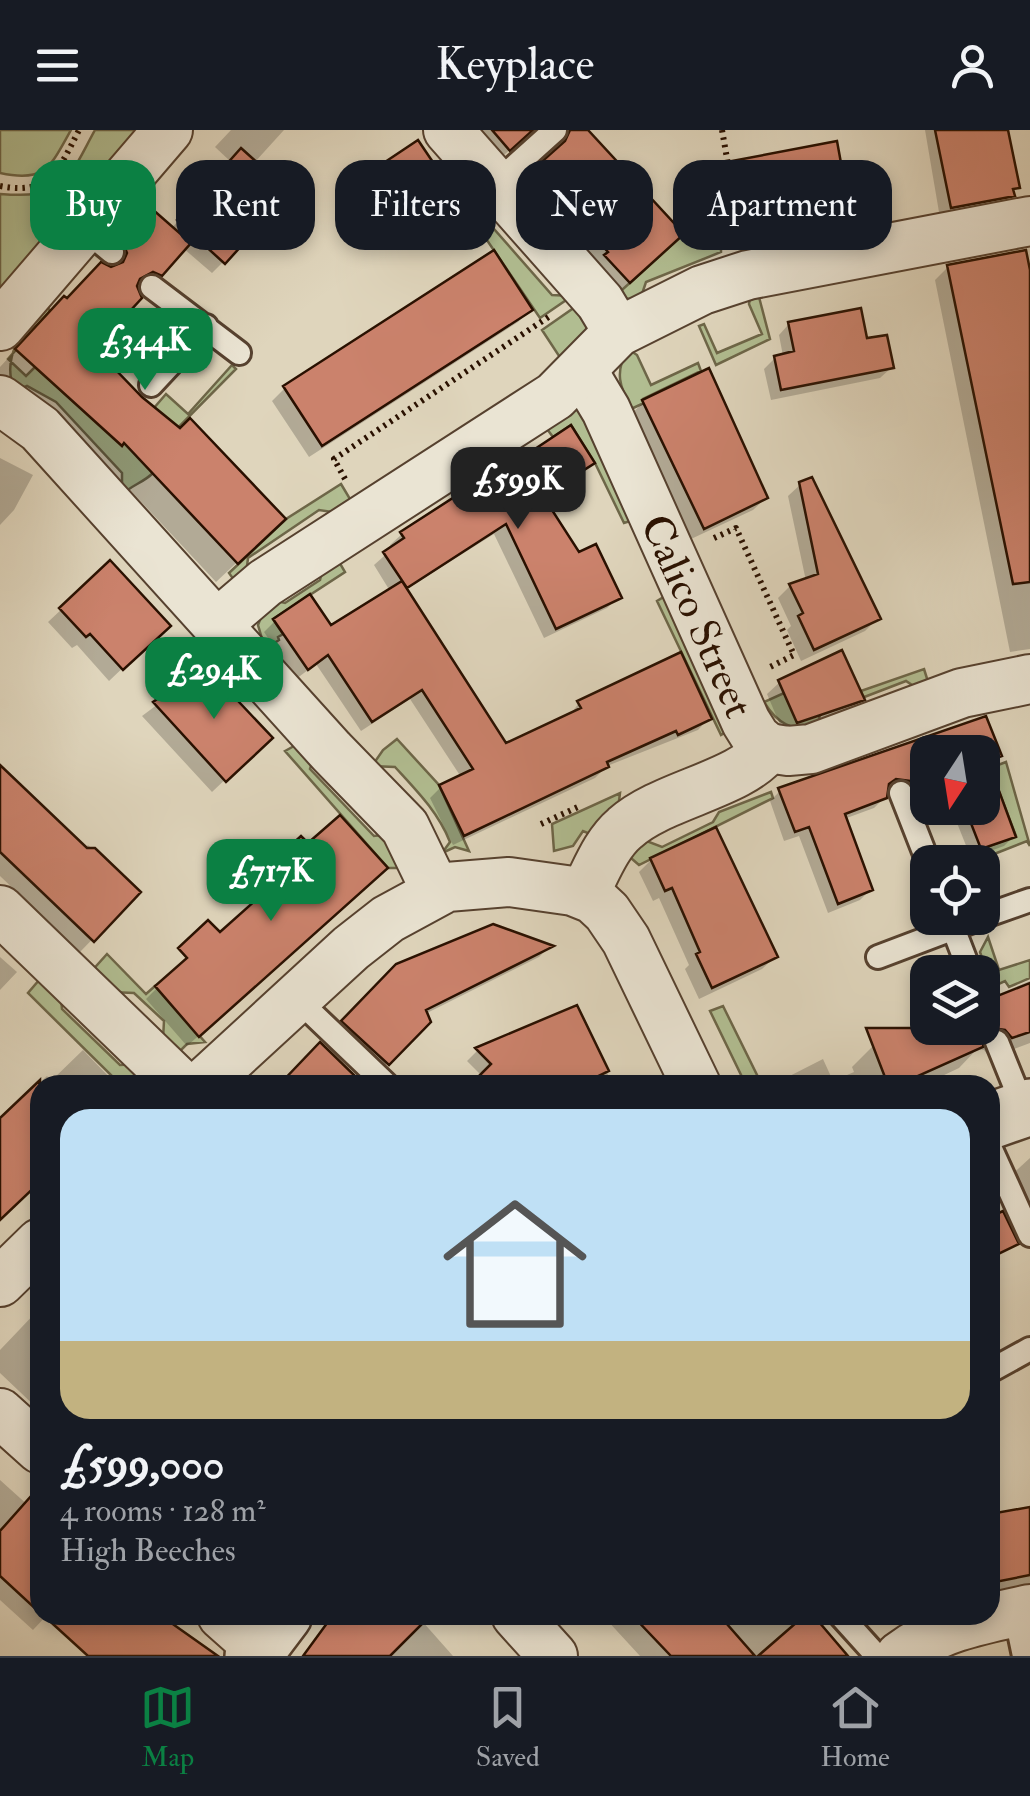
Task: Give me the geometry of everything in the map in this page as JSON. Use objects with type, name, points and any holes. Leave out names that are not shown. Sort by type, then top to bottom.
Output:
[{"type":"street","points":[[0,326],[98,240],[168,130]]},
{"type":"street","points":[[448,130],[474,160]]},
{"type":"street","points":[[496,186],[589,290],[618,332]]},
{"type":"street","points":[[217,624],[264,583],[555,396],[618,332],[679,300],[748,275],[1030,221]]},
{"type":"street","name":"Calico Street","points":[[582,370],[600,398],[750,730],[768,748]]},
{"type":"street","points":[[0,400],[40,429],[405,827],[436,891]]},
{"type":"street","points":[[584,894],[606,850],[628,824],[650,810],[749,766],[768,748],[788,752],[811,750],[877,738],[962,693],[1030,679]]},
{"type":"street","points":[[213,1075],[363,938],[436,891],[459,884],[509,882],[560,887],[584,894],[601,905],[620,929],[691,1075]]},
{"type":"street","points":[[0,910],[171,1075]]},
{"type":"street","points":[[0,1282],[30,1253]]},
{"type":"street","points":[[0,1413],[30,1439]]},
{"type":"street","points":[[525,1625],[553,1656]]},
{"type":"street","points":[[900,1656],[922,1641],[956,1627],[1023,1626]]},
{"type":"lane","points":[[496,182],[555,130]]},
{"type":"lane","points":[[152,287],[239,354]]},
{"type":"lane","points":[[152,386],[206,326]]},
{"type":"lane","points":[[900,793],[921,845]]},
{"type":"lane","points":[[1000,911],[1030,900]]},
{"type":"lane","points":[[878,957],[935,935]]},
{"type":"lane","points":[[296,998],[377,1075]]},
{"type":"lane","points":[[997,1045],[1030,1235]]},
{"type":"lane","points":[[1000,1366],[1030,1349]]},
{"type":"lane","points":[[849,1625],[877,1656]]},
{"type":"path","points":[[0,186],[24,189],[42,185],[57,169],[79,130]]},
{"type":"path","points":[[722,130],[748,275]]},
{"type":"path","points":[[368,516],[334,459],[589,290]]},
{"type":"path","points":[[672,557],[736,528],[794,656],[730,686]]},
{"type":"green space","points":[[0,130],[71,130],[53,160],[30,160],[30,176],[0,173]]},
{"type":"green space","points":[[95,130],[154,130],[127,160],[79,160]]},
{"type":"green space","points":[[0,194],[30,195],[30,250],[47,250],[0,302]]},
{"type":"green space","points":[[496,231],[552,295],[572,296],[540,318],[494,250]]},
{"type":"green space","points":[[673,244],[673,250],[721,250],[646,282],[640,300],[620,298],[603,284],[610,277],[622,290]]},
{"type":"green space","points":[[759,297],[770,339],[716,365],[699,326],[704,324],[717,353],[762,334],[749,304],[750,298]]},
{"type":"green space","points":[[578,305],[587,325],[586,338],[561,359],[542,330]]},
{"type":"green space","points":[[47,306],[50,311],[13,353],[22,333]]},
{"type":"green space","points":[[628,349],[637,355],[651,385],[698,363],[701,371],[643,399],[644,403],[631,409],[620,379]]},
{"type":"green space","points":[[11,362],[26,376],[35,367],[122,445],[166,394],[188,414],[232,365],[236,369],[144,462],[153,473],[122,495],[122,473],[56,402],[27,386],[15,391]]},
{"type":"green space","points":[[562,410],[577,410],[589,416],[621,501],[638,507],[643,517],[624,523],[595,463],[571,425],[553,437],[541,421]]},
{"type":"green space","points":[[341,484],[353,504],[339,513],[319,510],[248,558],[246,575],[234,580],[229,573],[286,519]]},
{"type":"green space","points":[[325,559],[338,560],[345,572],[273,619],[283,634],[265,649],[258,625],[268,599],[285,603],[320,580]]},
{"type":"green space","points":[[677,589],[738,725],[721,735],[657,601]]},
{"type":"green space","points":[[924,669],[930,688],[921,691],[906,681],[820,714],[817,730],[786,724],[764,702],[784,693],[861,691]]},
{"type":"green space","points":[[397,739],[439,785],[469,851],[455,847],[442,853],[450,842],[426,802],[395,767],[372,766]]},
{"type":"green space","points":[[305,740],[316,751],[310,769],[374,836],[392,834],[406,868],[388,868],[285,751]]},
{"type":"green space","points":[[1006,762],[1030,846],[1027,841],[1000,852],[1000,845],[992,845],[1016,836],[1000,794],[1000,764]]},
{"type":"green space","points":[[771,792],[773,798],[639,865],[624,852],[636,837],[662,847],[713,822],[719,812]]},
{"type":"green space","points":[[620,793],[618,809],[595,836],[583,831],[573,846],[554,851],[552,824]]},
{"type":"green space","points":[[988,937],[994,955],[980,952]]},
{"type":"green space","points":[[107,954],[146,994],[155,986],[205,1042],[187,1044],[178,1053],[163,1039],[164,1021],[134,993],[111,992],[90,973]]},
{"type":"green space","points":[[1030,960],[1030,978],[1009,987],[1005,981],[1000,983],[1000,970]]},
{"type":"green space","points":[[40,979],[60,987],[62,1009],[120,1065],[140,1064],[146,1075],[111,1075],[28,993]]},
{"type":"green space","points":[[723,1006],[757,1075],[741,1075],[710,1011]]},
{"type":"building","points":[[492,130],[533,130],[510,151]]},
{"type":"building","points":[[570,130],[588,130],[616,160],[544,160],[565,141]]},
{"type":"building","points":[[935,130],[1008,130],[1020,188],[1013,189],[1015,196],[951,208]]},
{"type":"building","points":[[418,140],[431,160],[388,160]]},
{"type":"building","points":[[837,141],[840,160],[737,160]]},
{"type":"building","points":[[241,148],[254,160],[230,160]]},
{"type":"building","points":[[653,200],[673,222],[673,244],[630,283],[604,255],[653,250]]},
{"type":"building","points":[[156,212],[176,230],[176,250],[185,250],[162,276],[153,272],[140,279],[137,286],[142,298],[107,336],[127,354],[114,368],[180,428],[190,418],[286,519],[238,564],[124,443],[122,446],[15,349],[101,262],[111,267],[123,262],[126,250],[156,250]]},
{"type":"building","points":[[210,250],[238,250],[225,264]]},
{"type":"building","points":[[494,250],[533,310],[322,446],[283,386]]},
{"type":"building","points":[[1026,250],[1030,270],[1030,582],[1013,584],[947,265]]},
{"type":"building","points":[[861,308],[867,338],[887,335],[894,368],[781,390],[774,356],[794,351],[788,322]]},
{"type":"building","points":[[709,368],[768,498],[704,529],[642,400]]},
{"type":"building","points":[[571,425],[595,463],[543,496],[579,552],[596,544],[622,598],[556,629],[506,524],[407,588],[383,552],[404,538],[400,532],[459,494],[463,499],[522,463],[520,459]]},
{"type":"building","points":[[812,477],[881,619],[814,650],[789,584],[818,574],[799,482]]},
{"type":"building","points":[[110,560],[171,626],[123,670],[59,608]]},
{"type":"building","points":[[402,581],[506,743],[581,708],[577,701],[681,652],[712,719],[607,762],[609,767],[464,836],[439,785],[473,769],[422,690],[372,722],[328,655],[308,670],[273,619],[310,594],[331,625]]},
{"type":"building","points":[[842,650],[865,700],[797,723],[778,680]]},
{"type":"building","points":[[205,666],[273,738],[226,782],[153,702]]},
{"type":"building","points":[[986,716],[994,735],[931,735]]},
{"type":"building","points":[[910,742],[910,781],[896,779],[889,784],[887,798],[845,814],[873,890],[838,904],[809,827],[795,832],[778,788]]},
{"type":"building","points":[[0,765],[87,848],[95,848],[141,892],[94,942],[0,852]]},
{"type":"building","points":[[1000,794],[1016,837],[979,845],[972,825],[1000,825]]},
{"type":"building","points":[[340,815],[388,868],[199,1037],[155,986],[187,958],[178,948],[208,920],[220,932],[276,882],[264,870],[301,836],[308,843]]},
{"type":"building","points":[[716,827],[778,957],[712,988],[672,888],[665,891],[650,858]]},
{"type":"building","points":[[493,924],[554,946],[426,1010],[431,1022],[389,1065],[341,1021],[396,964]]},
{"type":"building","points":[[1030,983],[1030,1032],[1012,1038],[1000,1029],[1000,995]]},
{"type":"building","points":[[577,1005],[609,1071],[601,1075],[480,1075],[491,1064],[475,1048]]},
{"type":"building","points":[[866,1028],[910,1028],[910,1045],[983,1045],[920,1075],[884,1075]]},
{"type":"building","points":[[320,1042],[354,1075],[289,1075]]},
{"type":"building","points":[[30,1090],[30,1192],[0,1220],[0,1118]]},
{"type":"building","points":[[1003,1211],[1019,1244],[1000,1253]]},
{"type":"building","points":[[30,1497],[30,1604],[0,1576],[0,1531]]},
{"type":"building","points":[[1030,1507],[1030,1575],[1000,1581],[1000,1512]]},
{"type":"building","points":[[54,1625],[174,1625],[218,1656],[88,1656]]},
{"type":"building","points":[[326,1625],[421,1625],[390,1656],[303,1656]]},
{"type":"building","points":[[642,1625],[728,1625],[755,1656],[671,1656]]},
{"type":"building","points":[[794,1625],[822,1625],[848,1656],[758,1656]]}]
